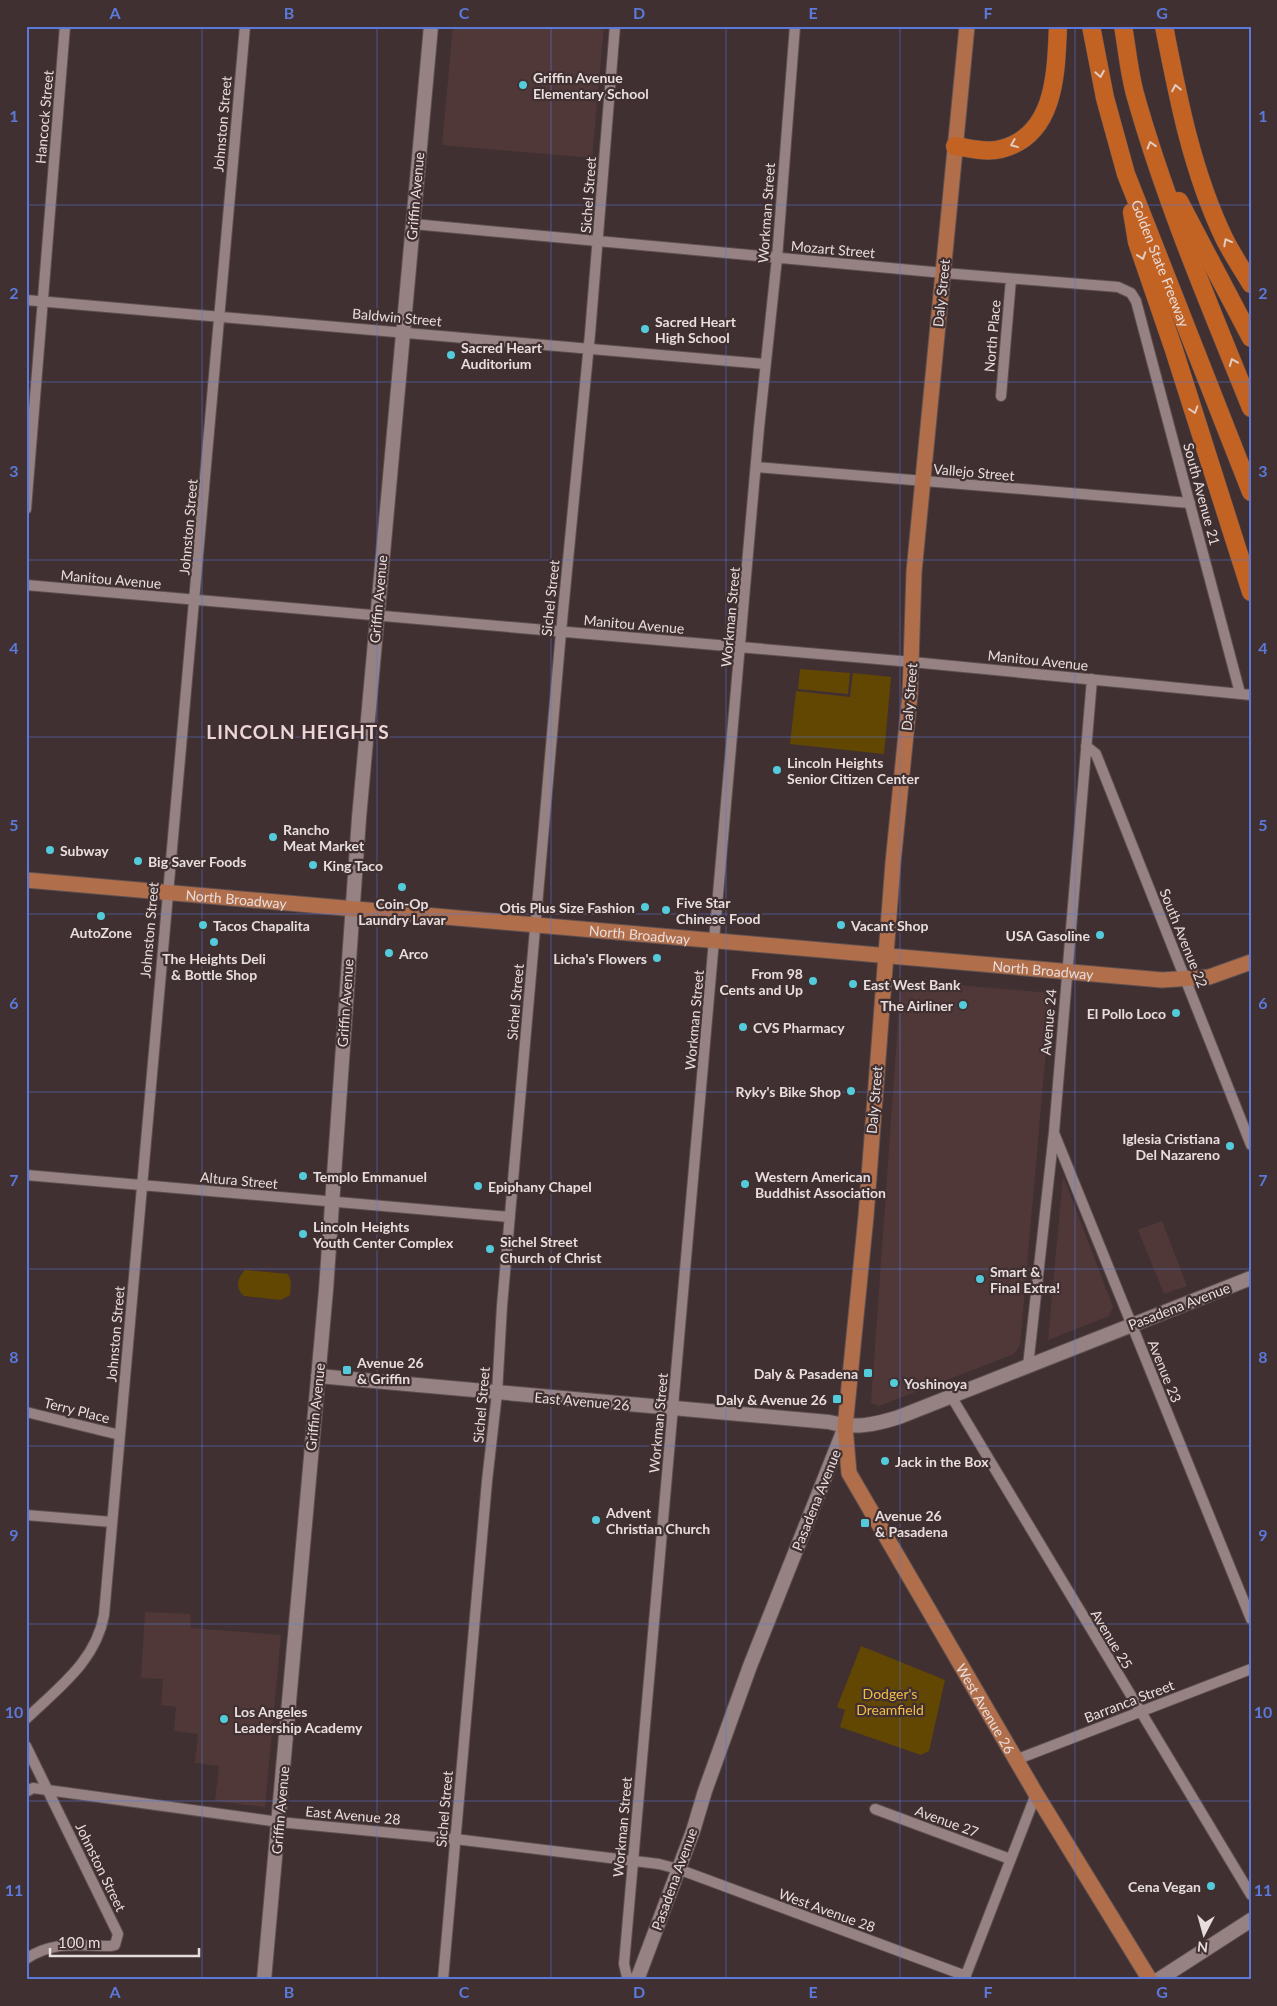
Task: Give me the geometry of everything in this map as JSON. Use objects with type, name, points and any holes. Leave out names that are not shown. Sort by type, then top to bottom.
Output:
[{"type":"highway","points":[[955,146],[983,150],[1001,149],[1023,140],[1037,126],[1047,110],[1054,81],[1058,26]]},
{"type":"highway","name":"Golden State Freeway","points":[[1092,26],[1105,98],[1126,174],[1251,492]]},
{"type":"highway","points":[[1123,26],[1135,92],[1158,168],[1183,240],[1251,408]]},
{"type":"highway","points":[[1164,26],[1179,104],[1202,184],[1224,238],[1251,284]]},
{"type":"highway","points":[[1158,168],[1178,199],[1251,338]]},
{"type":"highway","points":[[1126,174],[1137,242],[1174,350],[1251,592]]},
{"type":"main road","name":"Griffin Avenue","points":[[264,1980],[333,1202],[335,1142],[351,908],[431,26]]},
{"type":"main road","name":"Daly Street","points":[[845,1427],[866,1216],[886,956],[912,662],[914,572],[967,26]]},
{"type":"main road","name":"North Broadway","points":[[26,880],[1162,980],[1186,980],[1209,977],[1251,962]]},
{"type":"main road","name":"Pasadena Avenue","points":[[636,1980],[678,1869],[750,1666],[845,1427],[878,1423],[1251,1278]]},
{"type":"main road","name":"East Avenue 26","points":[[318,1376],[829,1422],[845,1427]]},
{"type":"main road","name":"West Avenue 26","points":[[845,1427],[849,1473],[1018,1759],[1036,1794],[1150,1980]]},
{"type":"main road","points":[[1158,1980],[1251,1920]]},
{"type":"street","name":"Hancock Street","points":[[26,509],[65,26]]},
{"type":"street","name":"Johnston Street","points":[[26,1719],[77,1670],[95,1645],[104,1615],[166,892],[184,692],[195,600],[245,26]]},
{"type":"street","name":"Sichel Street","points":[[443,1980],[487,1481],[497,1393],[510,1217],[561,632],[589,348],[615,26]]},
{"type":"street","name":"Workman Street","points":[[636,1980],[627,1977],[624,1964],[765,364],[777,258],[795,26]]},
{"type":"street","name":"Mozart Street","points":[[413,224],[944,274],[1118,287],[1131,293]]},
{"type":"street","name":"North Place","points":[[1001,396],[1011,279]]},
{"type":"street","name":"South Avenue 21","points":[[1131,293],[1136,301],[1240,693]]},
{"type":"street","name":"Baldwin Street","points":[[26,300],[402,331],[765,364]]},
{"type":"street","name":"Vallejo Street","points":[[756,467],[1190,503]]},
{"type":"street","name":"Manitou Avenue","points":[[26,585],[912,662],[1240,693]]},
{"type":"street","name":"Avenue 24","points":[[1028,1366],[1054,1132],[1066,971],[1092,680]]},
{"type":"street","points":[[1240,693],[1251,695]]},
{"type":"street","name":"South Avenue 22","points":[[1086,746],[1096,754],[1251,1145]]},
{"type":"street","name":"Avenue 23","points":[[1054,1132],[1251,1619]]},
{"type":"street","name":"Altura Street","points":[[26,1175],[510,1217]]},
{"type":"street","name":"Avenue 25","points":[[951,1396],[1251,1895]]},
{"type":"street","name":"Terry Place","points":[[26,1412],[120,1435]]},
{"type":"street","points":[[26,1515],[112,1522]]},
{"type":"street","name":"Barranca Street","points":[[1018,1759],[1251,1669]]},
{"type":"street","name":"Johnston Street","points":[[26,1746],[116,1928],[118,1940],[115,1945],[110,1946],[58,1944],[35,1953],[26,1959]]},
{"type":"street","name":"East Avenue 28","points":[[26,1792],[33,1788],[279,1822],[455,1839],[633,1860],[678,1869]]},
{"type":"street","points":[[965,1978],[1036,1794]]},
{"type":"street","name":"Avenue 27","points":[[875,1809],[1010,1859]]},
{"type":"street","name":"West Avenue 28","points":[[678,1869],[965,1978]]},
{"type":"shaded area","name":"Griffin Avenue Elementary School","points":[[453,26],[604,26],[592,158],[442,145]]},
{"type":"shaded area","points":[[901,980],[1051,993],[1020,1345],[1014,1354],[879,1406],[871,1403]]},
{"type":"shaded area","points":[[1063,1176],[1113,1307],[1109,1316],[1048,1340]]},
{"type":"shaded area","points":[[1162,1221],[1187,1286],[1164,1294],[1138,1230]]},
{"type":"shaded area","name":"Los Angeles Leadership Academy","points":[[145,1612],[190,1614],[191,1628],[281,1635],[265,1807],[215,1801],[219,1766],[195,1763],[198,1734],[174,1731],[176,1707],[161,1705],[163,1679],[141,1678]]},
{"type":"green space","points":[[800,669],[850,673],[848,694],[798,689]]},
{"type":"green space","points":[[853,673],[891,677],[884,754],[790,744],[796,691],[850,697]]},
{"type":"green space","points":[[245,1270],[288,1274],[291,1282],[290,1295],[281,1300],[244,1296],[239,1290],[238,1283],[240,1276]]},
{"type":"green space","name":"Dodger's Dreamfield","points":[[861,1646],[945,1680],[929,1751],[921,1755],[840,1727],[845,1710],[837,1707]]},
{"type":"place","name":"Griffin Avenue Elementary School","points":[[523,85]]},
{"type":"place","name":"Sacred Heart High School","points":[[645,329]]},
{"type":"place","name":"Sacred Heart Auditorium","points":[[451,355]]},
{"type":"place","name":"Lincoln Heights Senior Citizen Center","points":[[777,770]]},
{"type":"place","name":"Rancho Meat Market","points":[[273,837]]},
{"type":"place","name":"Subway","points":[[50,850]]},
{"type":"place","name":"Big Saver Foods","points":[[138,861]]},
{"type":"place","name":"King Taco","points":[[313,865]]},
{"type":"place","name":"Coin-Op Laundry Lavar","points":[[402,887]]},
{"type":"place","name":"Otis Plus Size Fashion","points":[[645,907]]},
{"type":"place","name":"Five Star Chinese Food","points":[[666,910]]},
{"type":"place","name":"AutoZone","points":[[101,916]]},
{"type":"place","name":"Tacos Chapalita","points":[[203,925]]},
{"type":"place","name":"Vacant Shop","points":[[841,925]]},
{"type":"place","name":"USA Gasoline","points":[[1100,935]]},
{"type":"place","name":"The Heights Deli & Bottle Shop","points":[[214,942]]},
{"type":"place","name":"Arco","points":[[389,953]]},
{"type":"place","name":"Licha's Flowers","points":[[657,958]]},
{"type":"place","name":"From 98 Cents and Up","points":[[813,981]]},
{"type":"place","name":"East West Bank","points":[[853,984]]},
{"type":"place","name":"The Airliner","points":[[963,1005]]},
{"type":"place","name":"El Pollo Loco","points":[[1176,1013]]},
{"type":"place","name":"CVS Pharmacy","points":[[743,1027]]},
{"type":"place","name":"Ryky's Bike Shop","points":[[851,1091]]},
{"type":"place","name":"Iglesia Cristiana Del Nazareno","points":[[1230,1146]]},
{"type":"place","name":"Templo Emmanuel","points":[[303,1176]]},
{"type":"place","name":"Western American Buddhist Association","points":[[745,1184]]},
{"type":"place","name":"Epiphany Chapel","points":[[478,1186]]},
{"type":"place","name":"Lincoln Heights Youth Center Complex","points":[[303,1234]]},
{"type":"place","name":"Sichel Street Church of Christ","points":[[490,1249]]},
{"type":"place","name":"Smart & Final Extra!","points":[[980,1279]]},
{"type":"place","name":"Avenue 26 & Griffin","points":[[347,1370]]},
{"type":"place","name":"Daly & Pasadena","points":[[868,1373]]},
{"type":"place","name":"Yoshinoya","points":[[894,1383]]},
{"type":"place","name":"Daly & Avenue 26","points":[[837,1399]]},
{"type":"place","name":"Jack in the Box","points":[[885,1461]]},
{"type":"place","name":"Advent Christian Church","points":[[596,1520]]},
{"type":"place","name":"Avenue 26 & Pasadena","points":[[865,1523]]},
{"type":"place","name":"Los Angeles Leadership Academy","points":[[224,1719]]},
{"type":"place","name":"Cena Vegan","points":[[1211,1886]]},
{"type":"district","name":"LINCOLN HEIGHTS","points":[[298,731]]}]
